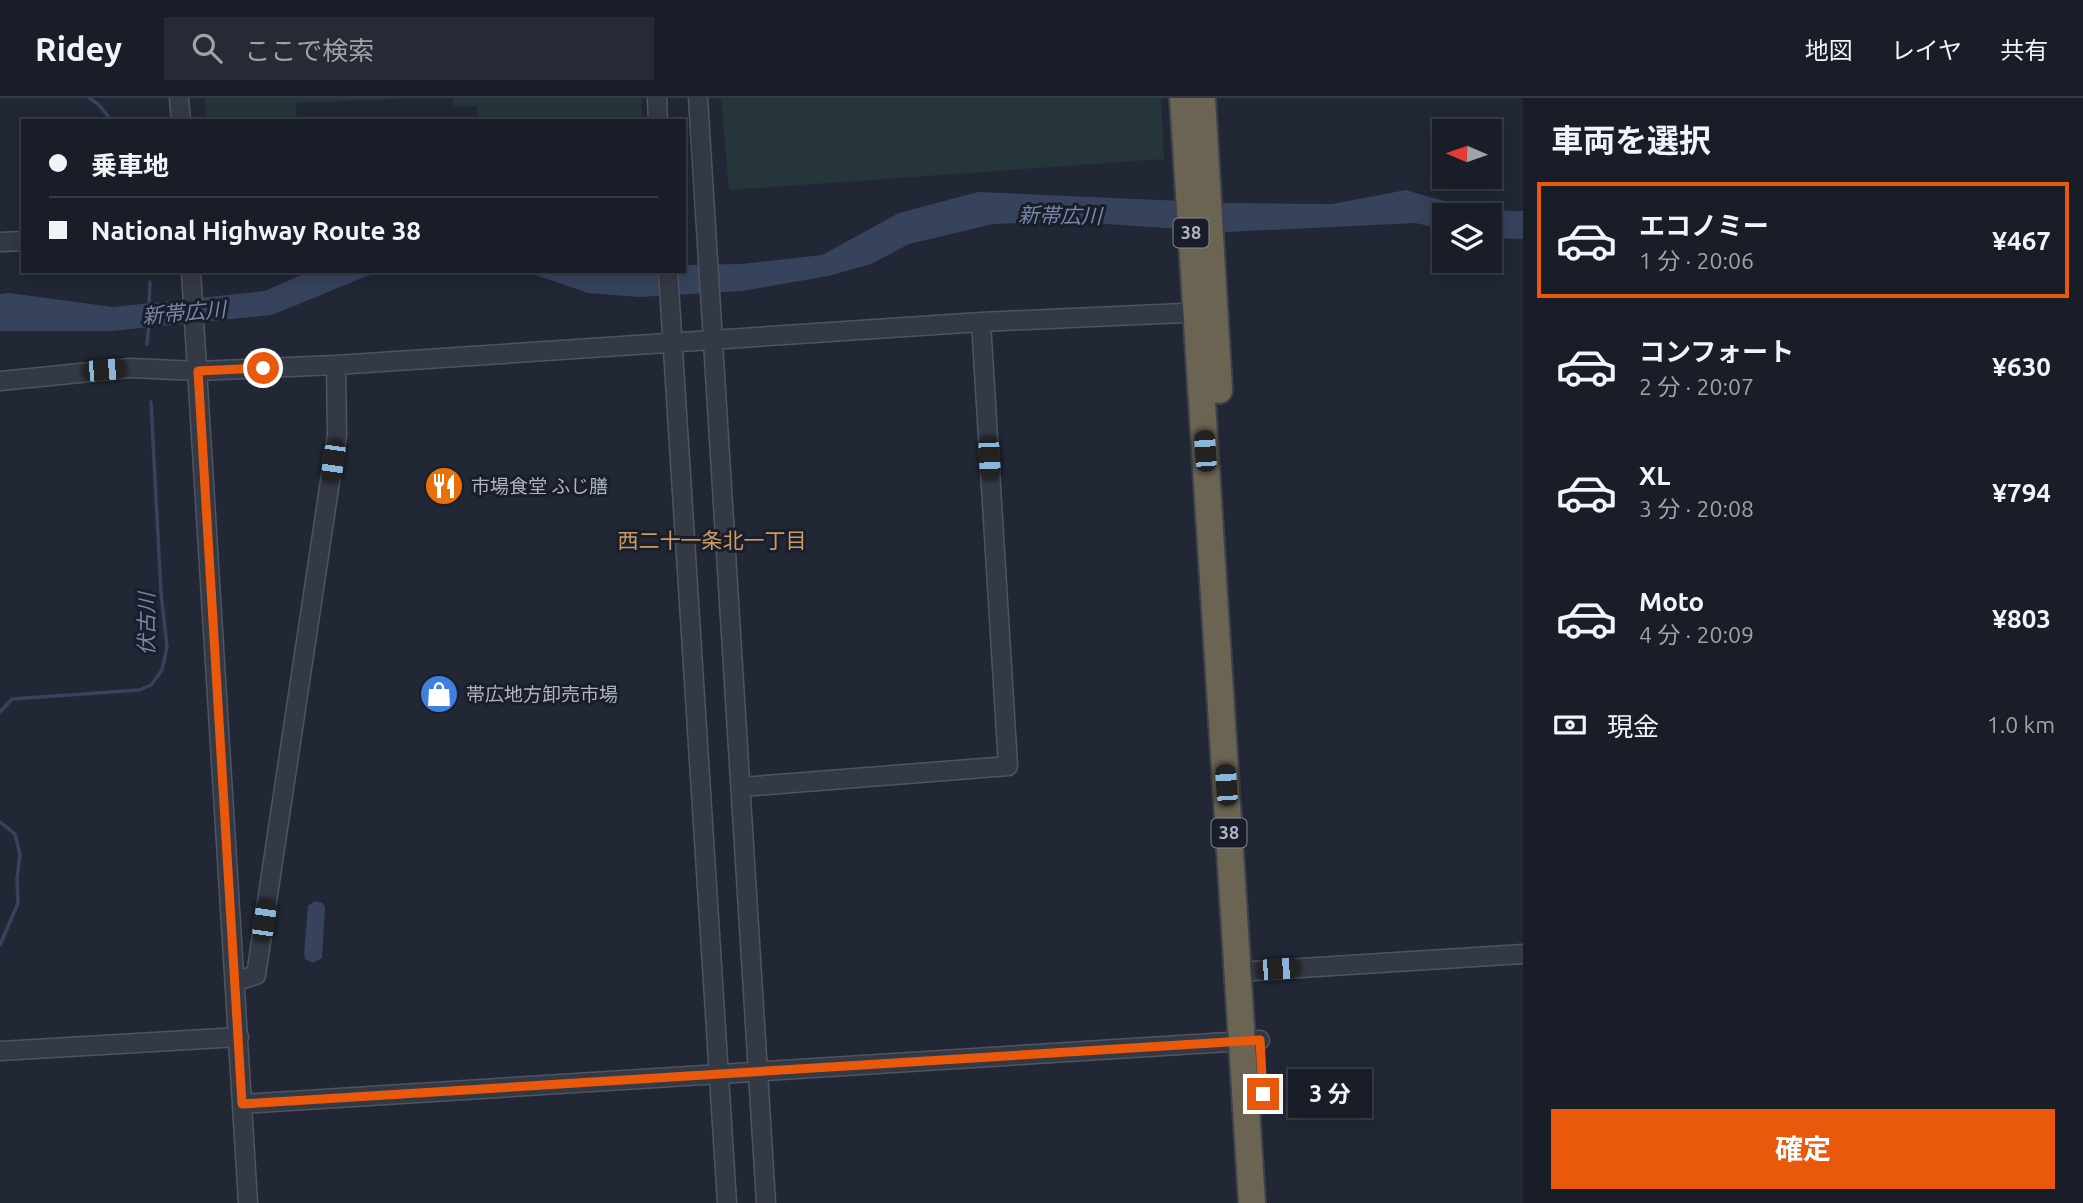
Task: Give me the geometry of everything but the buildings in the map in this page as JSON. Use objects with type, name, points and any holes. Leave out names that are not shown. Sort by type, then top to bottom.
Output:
[{"type":"highway","name":"38","points":[[1183,98],[1197,176],[1247,971],[1251,1040],[1252,1203]]},
{"type":"highway","name":"38","points":[[1197,176],[1202,98]]},
{"type":"highway","name":"38","points":[[1251,1040],[1270,1203]]},
{"type":"street","points":[[180,98],[181,119]]},
{"type":"street","points":[[657,98],[658,119]]},
{"type":"street","points":[[698,98],[766,1203]]},
{"type":"street","points":[[0,242],[21,240]]},
{"type":"street","points":[[191,273],[248,1203]]},
{"type":"street","points":[[668,273],[727,1203]]},
{"type":"street","points":[[0,381],[130,368],[198,371],[335,365],[673,344],[981,322],[1205,301]]},
{"type":"street","points":[[741,787],[1008,766],[981,322]]},
{"type":"street","points":[[236,981],[256,975],[337,435],[335,365]]},
{"type":"street","points":[[1247,971],[1523,954]]},
{"type":"street","points":[[0,1051],[239,1037]]},
{"type":"street","points":[[242,1104],[1251,1040]]},
{"type":"shaded area","points":[[205,98],[398,98],[296,103],[297,119],[206,119]]},
{"type":"shaded area","points":[[453,98],[641,98],[642,119],[478,119],[477,106],[453,107]]},
{"type":"shaded area","points":[[721,98],[1161,98],[1164,159],[729,190]]},
{"type":"water","name":"新帯広川","points":[[1406,190],[1456,203],[1432,203],[1432,227],[1415,223],[1227,232],[1060,221],[993,224],[909,244],[871,264],[828,276],[742,291],[639,297],[588,293],[530,273],[686,273],[686,265],[741,264],[822,255],[899,213],[978,192],[1229,203],[1332,204]]},
{"type":"water","points":[[1502,210],[1523,211],[1523,239],[1502,238]]},
{"type":"water","name":"新帯広川","points":[[306,273],[384,273],[367,276],[272,315],[111,331],[0,331],[0,294],[113,307],[265,291]]},
{"type":"water","points":[[315,901],[323,903],[325,908],[322,958],[313,963],[305,959],[304,954],[308,906]]},
{"type":"waterway","name":"伏古川","points":[[89,98],[110,119]]},
{"type":"waterway","name":"伏古川","points":[[149,305],[150,282]]},
{"type":"waterway","name":"伏古川","points":[[147,344],[149,323]]},
{"type":"waterway","name":"伏古川","points":[[0,712],[12,699],[139,690],[151,685],[162,670],[167,647],[161,593],[151,402]]},
{"type":"waterway","name":"伏古川","points":[[0,822],[15,834],[20,855],[18,903],[0,945]]},
{"type":"place","name":"市場食堂 ふじ膳","points":[[444,486]]},
{"type":"place","name":"帯広地方卸売市場","points":[[439,694]]},
{"type":"district","name":"西二十一条北一丁目","points":[[712,541]]},
{"type":"route","points":[[263,368],[198,371],[242,1104],[1260,1040],[1263,1094]]}]
